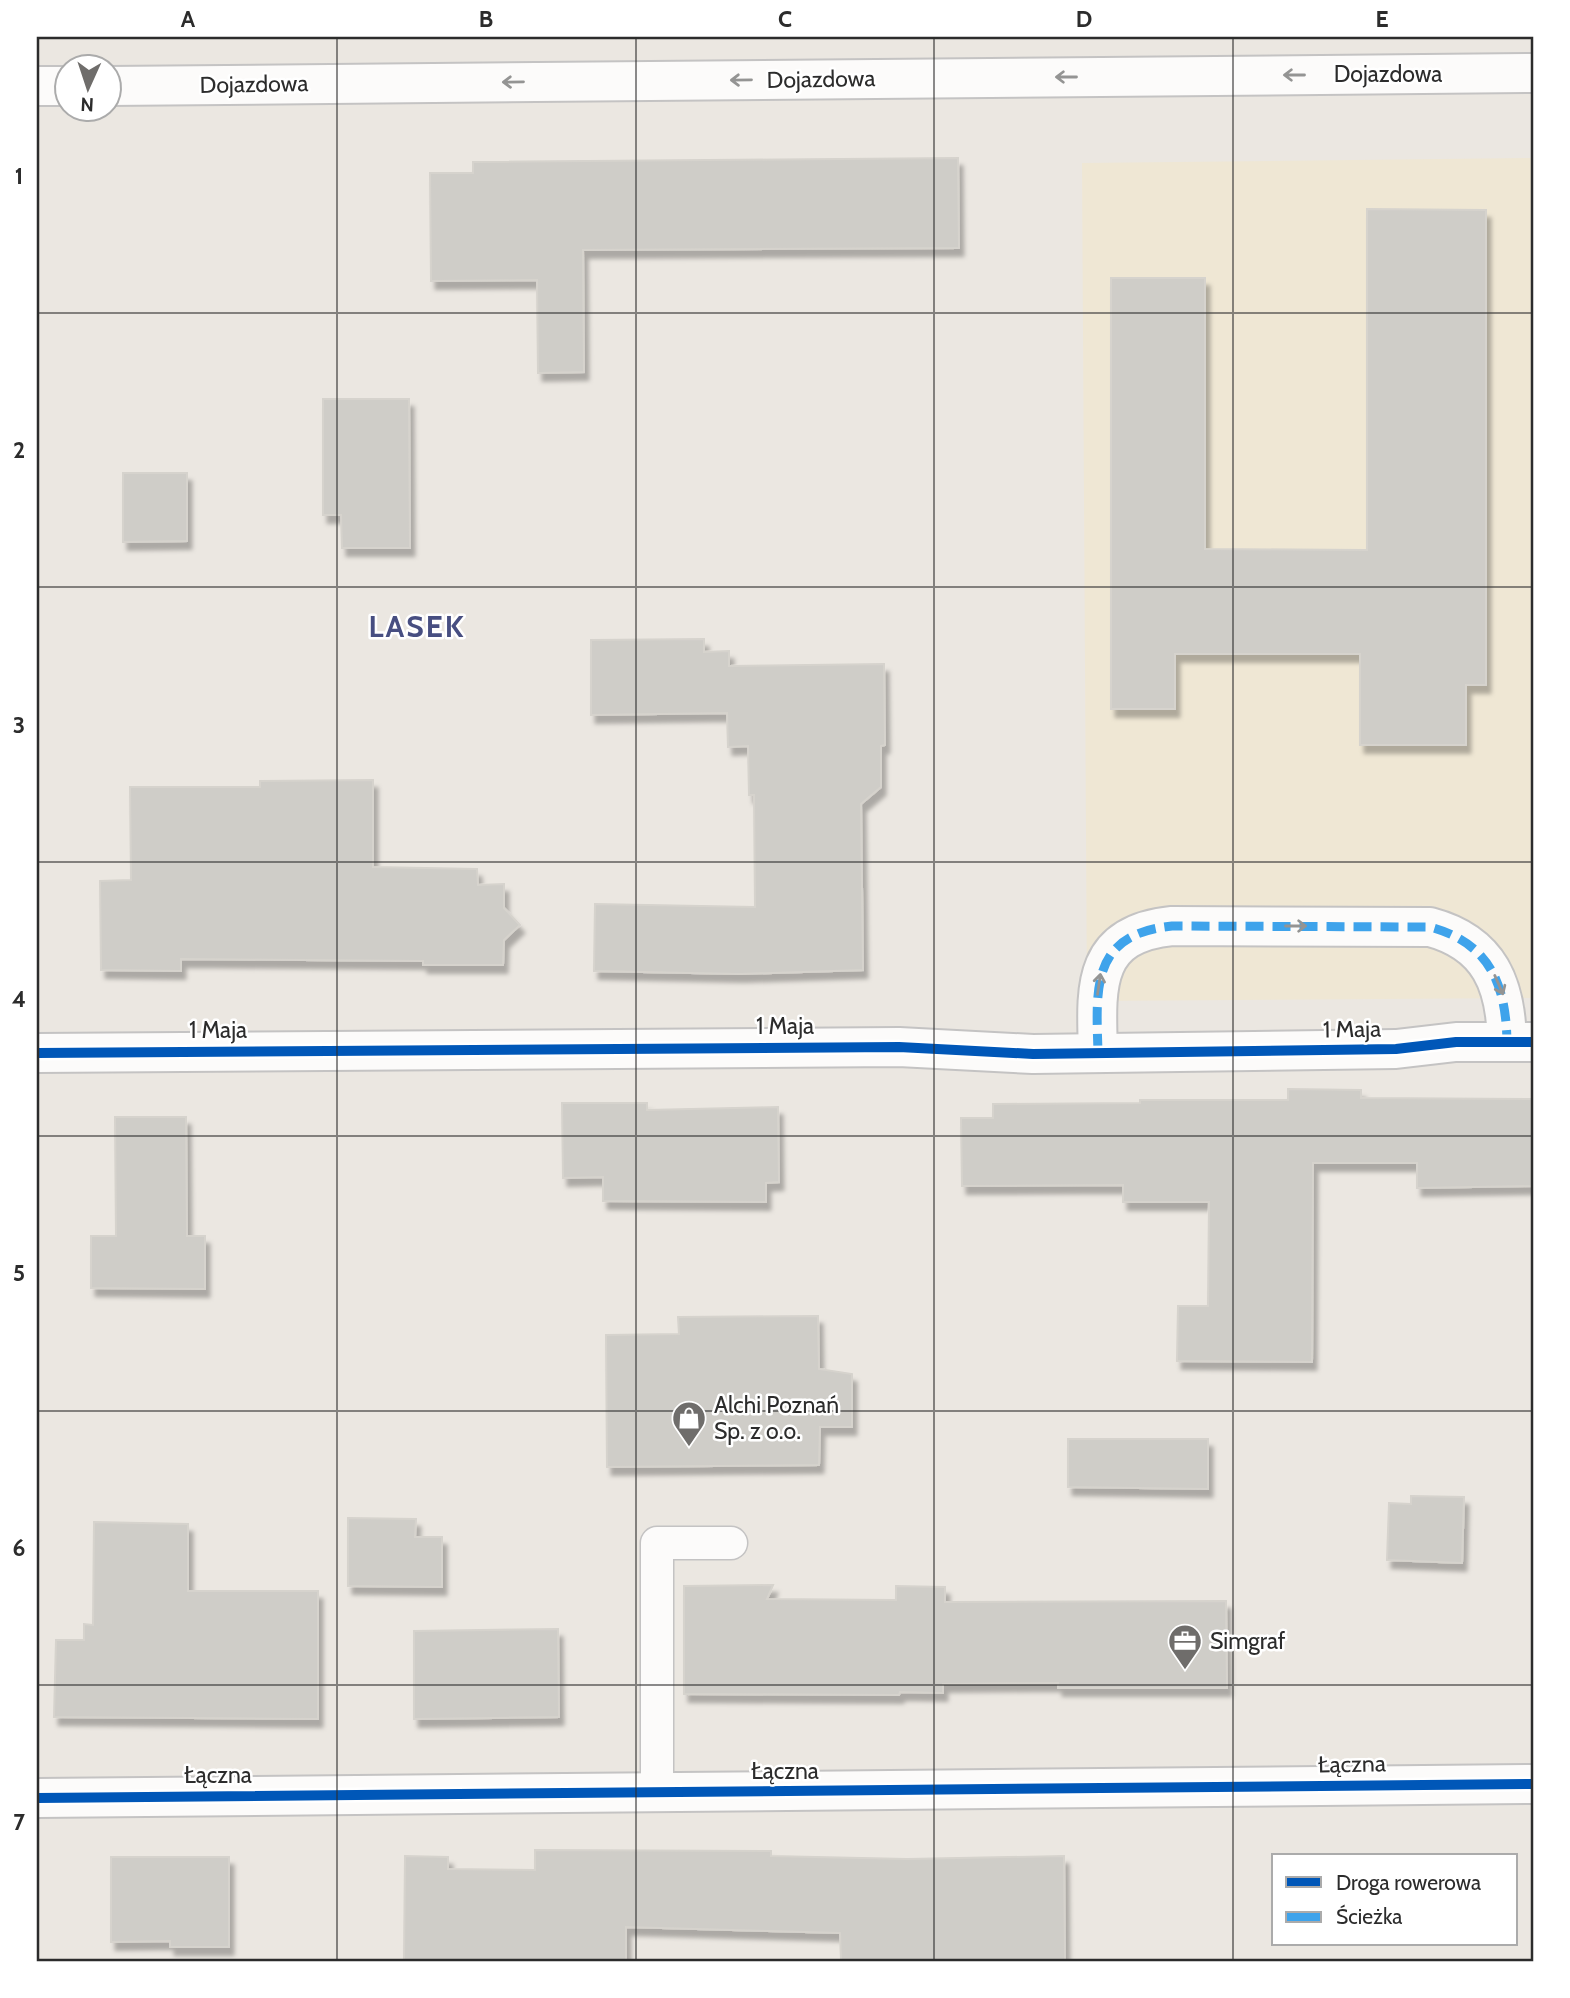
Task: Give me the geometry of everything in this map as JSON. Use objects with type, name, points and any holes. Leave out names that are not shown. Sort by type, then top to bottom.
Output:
[{"type":"street","name":"Dojazdowa","points":[[122,86],[1533,73]]},
{"type":"street","points":[[1098,1052],[1097,986],[1101,970],[1123,942],[1139,932],[1172,926],[1430,927],[1447,932],[1481,958],[1500,986],[1520,1042]]},
{"type":"street","name":"1 Maja","points":[[37,1053],[885,1047],[989,1053],[1396,1049],[1456,1042],[1520,1042]]},
{"type":"street","name":"Łączna","points":[[37,1798],[1533,1784]]},
{"type":"lane","points":[[657,1793],[657,1542],[731,1543]]},
{"type":"shaded area","points":[[1533,158],[1533,998],[1087,1001],[1082,163]]},
{"type":"building","points":[[958,158],[959,248],[583,250],[584,372],[538,373],[537,280],[431,281],[430,173],[473,173],[473,162]]},
{"type":"building","points":[[1367,209],[1486,210],[1486,685],[1466,685],[1466,745],[1360,745],[1360,654],[1175,654],[1175,709],[1111,709],[1111,278],[1205,278],[1205,549],[1367,550]]},
{"type":"building","points":[[323,399],[409,399],[410,548],[342,548],[341,515],[323,515]]},
{"type":"building","points":[[123,473],[187,473],[187,541],[123,542]]},
{"type":"building","points":[[704,639],[704,652],[729,651],[729,666],[884,664],[885,745],[881,746],[881,787],[861,804],[863,970],[740,974],[594,971],[595,904],[755,907],[754,795],[749,795],[748,746],[728,747],[727,713],[591,715],[591,640]]},
{"type":"building","points":[[373,780],[373,867],[477,869],[478,885],[504,884],[504,908],[520,925],[504,940],[503,965],[423,965],[423,961],[181,959],[181,971],[101,970],[100,881],[131,880],[130,787],[260,787],[260,781]]},
{"type":"building","points":[[1288,1089],[1361,1090],[1361,1098],[1533,1099],[1533,1186],[1417,1188],[1417,1163],[1313,1163],[1312,1362],[1177,1361],[1178,1306],[1208,1306],[1209,1202],[1123,1202],[1123,1185],[962,1186],[961,1118],[993,1118],[993,1104],[1288,1100]]},
{"type":"building","points":[[562,1103],[647,1103],[647,1110],[778,1107],[779,1182],[766,1183],[766,1202],[603,1201],[603,1177],[563,1178]]},
{"type":"building","points":[[115,1117],[186,1117],[187,1236],[205,1236],[205,1289],[91,1288],[91,1236],[116,1236]]},
{"type":"building","points":[[818,1316],[819,1369],[852,1374],[852,1427],[820,1427],[819,1465],[607,1467],[606,1335],[679,1334],[678,1317]]},
{"type":"building","points":[[1068,1439],[1208,1439],[1208,1489],[1068,1487]]},
{"type":"building","points":[[1411,1496],[1464,1497],[1462,1563],[1387,1560],[1389,1503],[1411,1504]]},
{"type":"building","points":[[348,1518],[416,1519],[415,1537],[442,1537],[442,1587],[348,1586]]},
{"type":"building","points":[[94,1522],[188,1524],[188,1591],[318,1591],[318,1719],[54,1717],[56,1640],[84,1640],[84,1624],[93,1625]]},
{"type":"building","points":[[773,1585],[767,1599],[896,1600],[896,1586],[945,1587],[945,1602],[1226,1601],[1227,1688],[1058,1688],[1058,1683],[943,1684],[943,1693],[900,1692],[899,1695],[684,1694],[684,1586]]},
{"type":"building","points":[[558,1629],[559,1717],[414,1719],[414,1631]]},
{"type":"building","points":[[535,1850],[771,1851],[771,1856],[907,1859],[1064,1856],[1065,1961],[841,1960],[840,1933],[626,1927],[626,1961],[404,1961],[405,1856],[448,1857],[448,1869],[535,1870]]},
{"type":"building","points":[[111,1857],[229,1857],[229,1947],[170,1947],[170,1941],[111,1942]]},
{"type":"marked path","points":[[1098,1052],[1099,986],[1112,953],[1126,940],[1145,931],[1172,926],[1430,927],[1467,944],[1491,969],[1503,1002],[1507,1042]]},
{"type":"cycle path","points":[[37,1053],[899,1047],[1033,1054],[1396,1049],[1456,1042],[1533,1042]]},
{"type":"cycle path","points":[[37,1798],[1533,1784]]},
{"type":"place","name":"Alchi Poznań Sp. z o.o.","points":[[689,1448]]},
{"type":"place","name":"Simgraf","points":[[1185,1671]]},
{"type":"district","name":"LASEK","points":[[417,626]]}]
